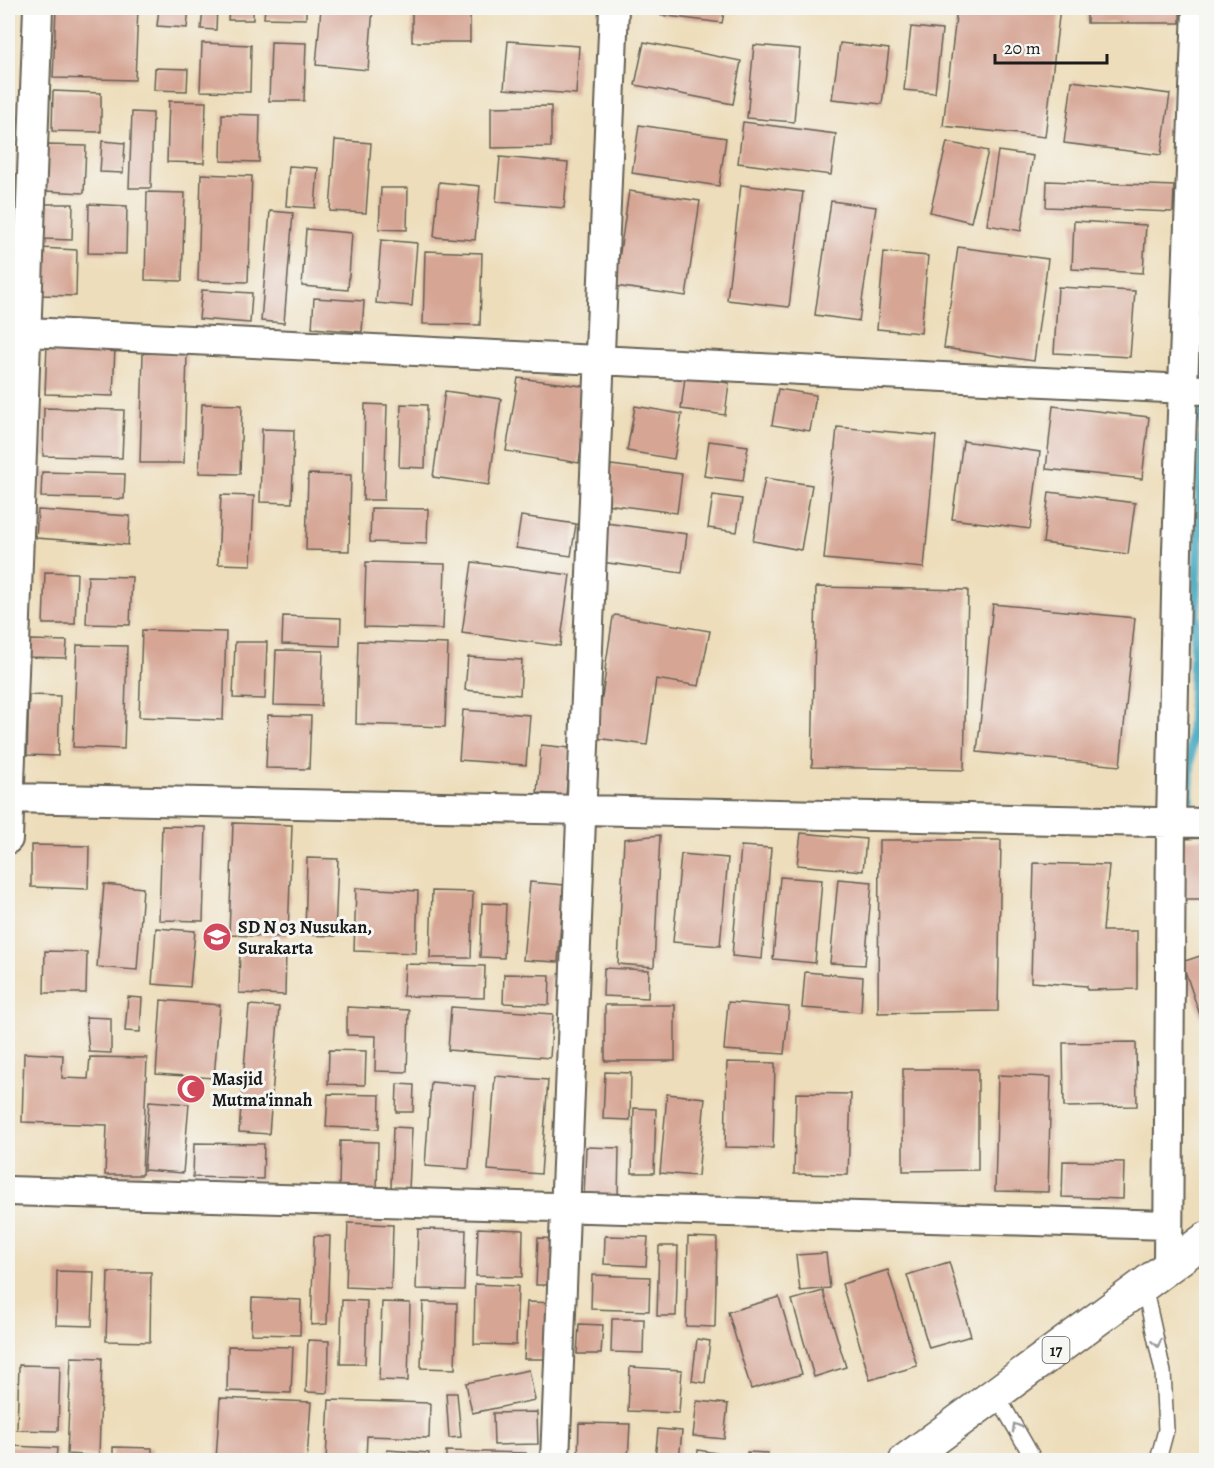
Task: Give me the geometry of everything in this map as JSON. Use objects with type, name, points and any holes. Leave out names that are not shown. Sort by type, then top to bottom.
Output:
[{"type":"highway","name":"17","points":[[906,1461],[1206,1239]]},
{"type":"street","points":[[8,839],[17,332],[38,8]]},
{"type":"street","points":[[555,1461],[614,8]]},
{"type":"street","points":[[1156,1276],[1168,1225],[1185,823],[1197,8]]},
{"type":"street","points":[[17,332],[1193,390]]},
{"type":"street","points":[[8,798],[1185,823]]},
{"type":"street","points":[[8,1191],[1168,1225]]},
{"type":"lane","points":[[1156,1276],[1166,1430],[1158,1461]]},
{"type":"lane","points":[[996,1394],[1034,1461]]},
{"type":"building","points":[[56,8],[138,8],[135,80],[53,78]]},
{"type":"building","points":[[159,8],[189,8],[187,28],[157,26]]},
{"type":"building","points":[[203,8],[217,8],[216,30],[201,29]]},
{"type":"building","points":[[229,8],[253,8],[253,20],[228,20]]},
{"type":"building","points":[[265,8],[306,8],[306,19],[264,18]]},
{"type":"building","points":[[321,8],[373,8],[368,70],[316,65]]},
{"type":"building","points":[[412,8],[470,8],[470,42],[412,42]]},
{"type":"building","points":[[661,8],[725,8],[722,23],[660,15]]},
{"type":"building","points":[[957,8],[1060,8],[1045,137],[943,126]]},
{"type":"building","points":[[1087,8],[1180,8],[1180,23],[1087,23]]},
{"type":"building","points":[[911,27],[942,30],[935,93],[904,90]]},
{"type":"building","points":[[508,41],[579,46],[576,94],[504,89]]},
{"type":"building","points":[[271,42],[306,43],[304,101],[269,101]]},
{"type":"building","points":[[644,42],[741,61],[733,104],[635,85]]},
{"type":"building","points":[[202,43],[251,45],[250,92],[200,91]]},
{"type":"building","points":[[840,43],[889,49],[882,104],[832,99]]},
{"type":"building","points":[[754,45],[800,49],[794,122],[747,118]]},
{"type":"building","points":[[155,68],[188,69],[187,91],[154,90]]},
{"type":"building","points":[[1072,81],[1170,94],[1161,155],[1064,143]]},
{"type":"building","points":[[53,91],[101,93],[101,132],[52,131]]},
{"type":"building","points":[[169,101],[206,102],[204,163],[167,162]]},
{"type":"building","points":[[551,106],[551,147],[491,148],[491,107]]},
{"type":"building","points":[[132,112],[153,113],[151,188],[129,188]]},
{"type":"building","points":[[222,114],[260,115],[259,162],[221,161]]},
{"type":"building","points":[[743,122],[836,134],[831,175],[738,163]]},
{"type":"building","points":[[639,125],[726,138],[719,186],[632,173]]},
{"type":"building","points":[[335,140],[371,143],[366,213],[330,211]]},
{"type":"building","points":[[102,141],[125,143],[123,173],[100,172]]},
{"type":"building","points":[[947,142],[988,151],[971,222],[930,212]]},
{"type":"building","points":[[47,145],[86,146],[84,193],[45,191]]},
{"type":"building","points":[[998,151],[1033,156],[1021,231],[987,225]]},
{"type":"building","points":[[500,157],[568,163],[564,208],[496,202]]},
{"type":"building","points":[[289,166],[318,168],[315,208],[286,206]]},
{"type":"building","points":[[201,174],[252,176],[248,282],[198,281]]},
{"type":"building","points":[[1047,181],[1174,186],[1173,212],[1046,207]]},
{"type":"building","points":[[439,182],[480,186],[475,240],[434,237]]},
{"type":"building","points":[[741,185],[803,192],[789,307],[727,300]]},
{"type":"building","points":[[381,188],[408,188],[407,230],[379,229]]},
{"type":"building","points":[[629,191],[700,201],[686,296],[615,286]]},
{"type":"building","points":[[147,192],[185,193],[182,281],[145,280]]},
{"type":"building","points":[[831,201],[876,207],[859,321],[815,315]]},
{"type":"building","points":[[43,204],[73,204],[72,240],[43,239]]},
{"type":"building","points":[[89,204],[127,206],[126,254],[88,253]]},
{"type":"building","points":[[270,211],[293,213],[284,323],[261,321]]},
{"type":"building","points":[[1074,221],[1146,225],[1143,273],[1072,269]]},
{"type":"building","points":[[306,229],[352,233],[348,290],[302,286]]},
{"type":"building","points":[[381,240],[417,243],[412,306],[376,303]]},
{"type":"building","points":[[958,247],[1048,259],[1034,361],[944,348]]},
{"type":"building","points":[[41,248],[77,250],[76,296],[39,295]]},
{"type":"building","points":[[425,251],[482,253],[480,325],[423,324]]},
{"type":"building","points":[[884,252],[928,256],[921,333],[877,329]]},
{"type":"building","points":[[1058,287],[1135,291],[1130,357],[1054,353]]},
{"type":"building","points":[[202,290],[252,293],[250,323],[199,319]]},
{"type":"building","points":[[314,298],[364,301],[362,332],[312,328]]},
{"type":"building","points":[[47,345],[115,347],[113,396],[45,394]]},
{"type":"building","points":[[143,353],[187,354],[184,463],[140,463]]},
{"type":"building","points":[[685,377],[729,383],[725,415],[681,409]]},
{"type":"building","points":[[518,378],[590,387],[579,463],[506,451]]},
{"type":"building","points":[[778,389],[816,395],[810,431],[772,425]]},
{"type":"building","points":[[445,391],[501,399],[489,485],[433,477]]},
{"type":"building","points":[[202,404],[242,405],[240,474],[199,473]]},
{"type":"building","points":[[365,404],[387,405],[384,500],[363,500]]},
{"type":"building","points":[[401,404],[427,405],[425,468],[399,467]]},
{"type":"building","points":[[635,406],[682,414],[674,459],[627,451]]},
{"type":"building","points":[[1053,406],[1149,417],[1142,479],[1046,469]]},
{"type":"building","points":[[44,408],[124,410],[122,458],[43,456]]},
{"type":"building","points":[[837,427],[936,436],[924,568],[824,559]]},
{"type":"building","points":[[262,429],[294,430],[292,503],[260,502]]},
{"type":"building","points":[[709,441],[748,446],[743,481],[704,476]]},
{"type":"building","points":[[963,441],[1040,452],[1030,529],[952,519]]},
{"type":"building","points":[[611,465],[682,474],[677,513],[606,504]]},
{"type":"building","points":[[42,472],[125,474],[124,499],[41,497]]},
{"type":"building","points":[[308,474],[351,475],[349,551],[306,550]]},
{"type":"building","points":[[765,478],[812,485],[801,550],[753,541]]},
{"type":"building","points":[[1049,492],[1135,503],[1128,554],[1043,543]]},
{"type":"building","points":[[221,495],[254,496],[251,565],[218,564]]},
{"type":"building","points":[[713,495],[742,499],[737,532],[708,528]]},
{"type":"building","points":[[371,508],[428,509],[427,544],[370,542]]},
{"type":"building","points":[[38,510],[130,516],[128,545],[36,538]]},
{"type":"building","points":[[521,516],[576,524],[571,556],[516,548]]},
{"type":"building","points":[[606,523],[687,534],[682,573],[601,562]]},
{"type":"building","points":[[366,562],[445,564],[443,629],[364,627]]},
{"type":"building","points":[[472,562],[570,575],[560,646],[462,633]]},
{"type":"building","points":[[45,572],[77,573],[75,624],[43,624]]},
{"type":"building","points":[[88,576],[132,577],[130,625],[86,624]]},
{"type":"building","points":[[816,587],[968,590],[964,770],[812,767]]},
{"type":"building","points":[[993,604],[1135,618],[1120,766],[977,752]]},
{"type":"building","points":[[615,615],[710,631],[699,686],[656,679],[647,745],[596,738]]},
{"type":"building","points":[[283,616],[341,618],[340,646],[282,644]]},
{"type":"building","points":[[142,630],[226,632],[223,720],[139,717]]},
{"type":"building","points":[[29,640],[67,641],[66,658],[28,657]]},
{"type":"building","points":[[358,641],[448,644],[445,727],[356,724]]},
{"type":"building","points":[[235,642],[267,642],[265,699],[233,698]]},
{"type":"building","points":[[77,645],[127,646],[124,749],[73,747]]},
{"type":"building","points":[[276,650],[323,651],[321,706],[274,705]]},
{"type":"building","points":[[468,657],[522,660],[520,695],[465,690]]},
{"type":"building","points":[[29,695],[60,696],[58,756],[27,755]]},
{"type":"building","points":[[463,710],[530,715],[526,765],[459,760]]},
{"type":"building","points":[[268,715],[311,716],[309,769],[266,768]]},
{"type":"building","points":[[541,745],[570,748],[566,795],[537,793]]},
{"type":"building","points":[[233,823],[292,825],[288,937],[229,935]]},
{"type":"building","points":[[162,826],[206,827],[203,921],[159,920]]},
{"type":"building","points":[[801,833],[866,839],[863,871],[797,865]]},
{"type":"building","points":[[660,835],[654,967],[618,964],[624,839]]},
{"type":"building","points":[[1206,838],[1206,899],[1182,899],[1182,839]]},
{"type":"building","points":[[879,840],[1001,840],[998,1011],[878,1013]]},
{"type":"building","points":[[31,845],[89,846],[88,889],[31,887]]},
{"type":"building","points":[[741,846],[771,848],[762,959],[732,956]]},
{"type":"building","points":[[681,854],[728,858],[720,946],[673,942]]},
{"type":"building","points":[[307,858],[338,859],[335,936],[305,935]]},
{"type":"building","points":[[1034,863],[1109,865],[1103,931],[1137,931],[1137,989],[1087,990],[1087,986],[1031,982]]},
{"type":"building","points":[[780,877],[822,880],[815,963],[773,959]]},
{"type":"building","points":[[838,879],[872,882],[865,965],[830,963]]},
{"type":"building","points":[[530,882],[564,885],[558,962],[523,960]]},
{"type":"building","points":[[104,884],[143,888],[137,970],[97,967]]},
{"type":"building","points":[[356,888],[418,891],[416,953],[354,951]]},
{"type":"building","points":[[432,891],[473,892],[471,958],[430,958]]},
{"type":"building","points":[[482,903],[506,904],[504,958],[480,957]]},
{"type":"building","points":[[156,928],[195,931],[190,987],[152,984]]},
{"type":"building","points":[[240,947],[286,948],[285,995],[239,993]]},
{"type":"building","points":[[45,951],[87,952],[86,993],[44,993]]},
{"type":"building","points":[[1206,954],[1206,1033],[1182,962]]},
{"type":"building","points":[[405,964],[485,966],[484,998],[403,996]]},
{"type":"building","points":[[604,968],[649,970],[648,998],[603,996]]},
{"type":"building","points":[[805,972],[863,977],[861,1012],[802,1008]]},
{"type":"building","points":[[504,974],[550,975],[549,1005],[503,1003]]},
{"type":"building","points":[[128,997],[142,998],[140,1032],[125,1031]]},
{"type":"building","points":[[161,1000],[220,1005],[214,1078],[156,1074]]},
{"type":"building","points":[[728,1002],[789,1007],[784,1054],[724,1050]]},
{"type":"building","points":[[249,1005],[279,1007],[269,1134],[239,1132]]},
{"type":"building","points":[[605,1005],[675,1005],[675,1061],[605,1061]]},
{"type":"building","points":[[347,1007],[409,1010],[407,1072],[375,1071],[376,1036],[347,1035]]},
{"type":"building","points":[[451,1007],[553,1014],[550,1058],[448,1050]]},
{"type":"building","points":[[86,1017],[111,1018],[111,1053],[89,1052]]},
{"type":"building","points":[[1136,1042],[1137,1106],[1064,1107],[1063,1043]]},
{"type":"building","points":[[329,1050],[366,1051],[365,1085],[328,1084]]},
{"type":"building","points":[[24,1053],[63,1055],[62,1078],[88,1079],[90,1057],[147,1058],[142,1175],[105,1175],[107,1125],[22,1122]]},
{"type":"building","points":[[727,1062],[775,1063],[773,1148],[725,1147]]},
{"type":"building","points":[[903,1069],[978,1069],[978,1170],[903,1171]]},
{"type":"building","points":[[605,1072],[631,1073],[630,1120],[603,1119]]},
{"type":"building","points":[[998,1075],[1051,1077],[1048,1192],[995,1191]]},
{"type":"building","points":[[495,1076],[548,1080],[541,1174],[488,1170]]},
{"type":"building","points":[[431,1082],[475,1086],[469,1169],[425,1166]]},
{"type":"building","points":[[397,1084],[414,1085],[413,1112],[396,1112]]},
{"type":"building","points":[[796,1093],[851,1094],[848,1175],[794,1174]]},
{"type":"building","points":[[328,1094],[380,1095],[379,1129],[326,1127]]},
{"type":"building","points":[[667,1094],[705,1098],[698,1176],[660,1173]]},
{"type":"building","points":[[149,1101],[189,1104],[183,1173],[144,1170]]},
{"type":"building","points":[[634,1108],[656,1109],[654,1173],[632,1173]]},
{"type":"building","points":[[393,1127],[412,1128],[409,1189],[391,1188]]},
{"type":"building","points":[[340,1141],[378,1142],[377,1192],[339,1190]]},
{"type":"building","points":[[194,1143],[264,1144],[263,1179],[193,1177]]},
{"type":"building","points":[[586,1147],[619,1148],[618,1198],[584,1197]]},
{"type":"building","points":[[1063,1161],[1124,1162],[1123,1199],[1062,1197]]},
{"type":"building","points":[[348,1223],[393,1225],[391,1289],[346,1287]]},
{"type":"building","points":[[478,1228],[523,1230],[522,1277],[476,1276]]},
{"type":"building","points":[[418,1229],[466,1230],[464,1290],[416,1289]]},
{"type":"building","points":[[314,1236],[330,1236],[327,1324],[311,1325]]},
{"type":"building","points":[[605,1236],[648,1237],[646,1266],[604,1264]]},
{"type":"building","points":[[688,1237],[717,1238],[715,1327],[686,1326]]},
{"type":"building","points":[[538,1238],[564,1239],[562,1285],[536,1285]]},
{"type":"building","points":[[659,1246],[678,1246],[676,1316],[657,1316]]},
{"type":"building","points":[[826,1253],[830,1288],[800,1291],[796,1255]]},
{"type":"building","points":[[949,1262],[971,1336],[929,1348],[907,1275]]},
{"type":"building","points":[[888,1270],[917,1366],[870,1380],[842,1284]]},
{"type":"building","points":[[57,1271],[94,1272],[92,1326],[56,1325]]},
{"type":"building","points":[[108,1272],[151,1272],[150,1342],[106,1341]]},
{"type":"building","points":[[592,1275],[650,1277],[649,1311],[591,1309]]},
{"type":"building","points":[[475,1284],[518,1286],[516,1345],[474,1344]]},
{"type":"building","points":[[823,1291],[846,1367],[814,1377],[792,1300]]},
{"type":"building","points":[[779,1297],[802,1374],[751,1389],[728,1312]]},
{"type":"building","points":[[252,1298],[301,1300],[300,1335],[251,1334]]},
{"type":"building","points":[[342,1300],[367,1301],[365,1364],[340,1364]]},
{"type":"building","points":[[382,1302],[410,1303],[408,1381],[379,1380]]},
{"type":"building","points":[[423,1302],[457,1303],[455,1369],[421,1368]]},
{"type":"building","points":[[527,1302],[559,1303],[557,1359],[524,1359]]},
{"type":"building","points":[[612,1319],[644,1319],[643,1353],[611,1352]]},
{"type":"building","points":[[579,1324],[603,1325],[601,1354],[577,1354]]},
{"type":"building","points":[[697,1339],[710,1341],[705,1383],[692,1381]]},
{"type":"building","points":[[308,1340],[329,1341],[328,1393],[306,1392]]},
{"type":"building","points":[[228,1346],[293,1347],[291,1393],[227,1391]]},
{"type":"building","points":[[71,1357],[102,1358],[99,1456],[67,1454]]},
{"type":"building","points":[[19,1365],[60,1366],[58,1431],[17,1430]]},
{"type":"building","points":[[630,1367],[682,1370],[679,1413],[628,1411]]},
{"type":"building","points":[[529,1370],[535,1400],[472,1413],[466,1383]]},
{"type":"building","points":[[446,1393],[457,1393],[461,1437],[449,1438]]},
{"type":"building","points":[[220,1398],[311,1402],[307,1460],[216,1460]]},
{"type":"building","points":[[329,1400],[430,1403],[429,1438],[367,1436],[366,1460],[326,1460]]},
{"type":"building","points":[[697,1401],[728,1404],[724,1439],[693,1436]]},
{"type":"building","points":[[537,1412],[538,1444],[494,1445],[493,1413]]},
{"type":"building","points":[[579,1423],[630,1424],[628,1460],[578,1460]]},
{"type":"building","points":[[658,1429],[682,1431],[679,1460],[655,1460]]},
{"type":"building","points":[[11,1446],[57,1448],[56,1460],[10,1460]]},
{"type":"building","points":[[113,1447],[152,1448],[152,1460],[113,1460]]},
{"type":"building","points":[[387,1450],[429,1453],[428,1460],[386,1460]]},
{"type":"building","points":[[698,1450],[734,1456],[733,1460],[697,1460]]},
{"type":"building","points":[[446,1451],[526,1453],[525,1460],[446,1460]]},
{"type":"building","points":[[747,1452],[768,1453],[767,1460],[747,1460]]},
{"type":"waterway","points":[[1188,821],[1206,348]]},
{"type":"place","name":"SD N 03 Nusukan, Surakarta","points":[[217,937]]},
{"type":"place","name":"Masjid Mutma'innah","points":[[191,1089]]}]
